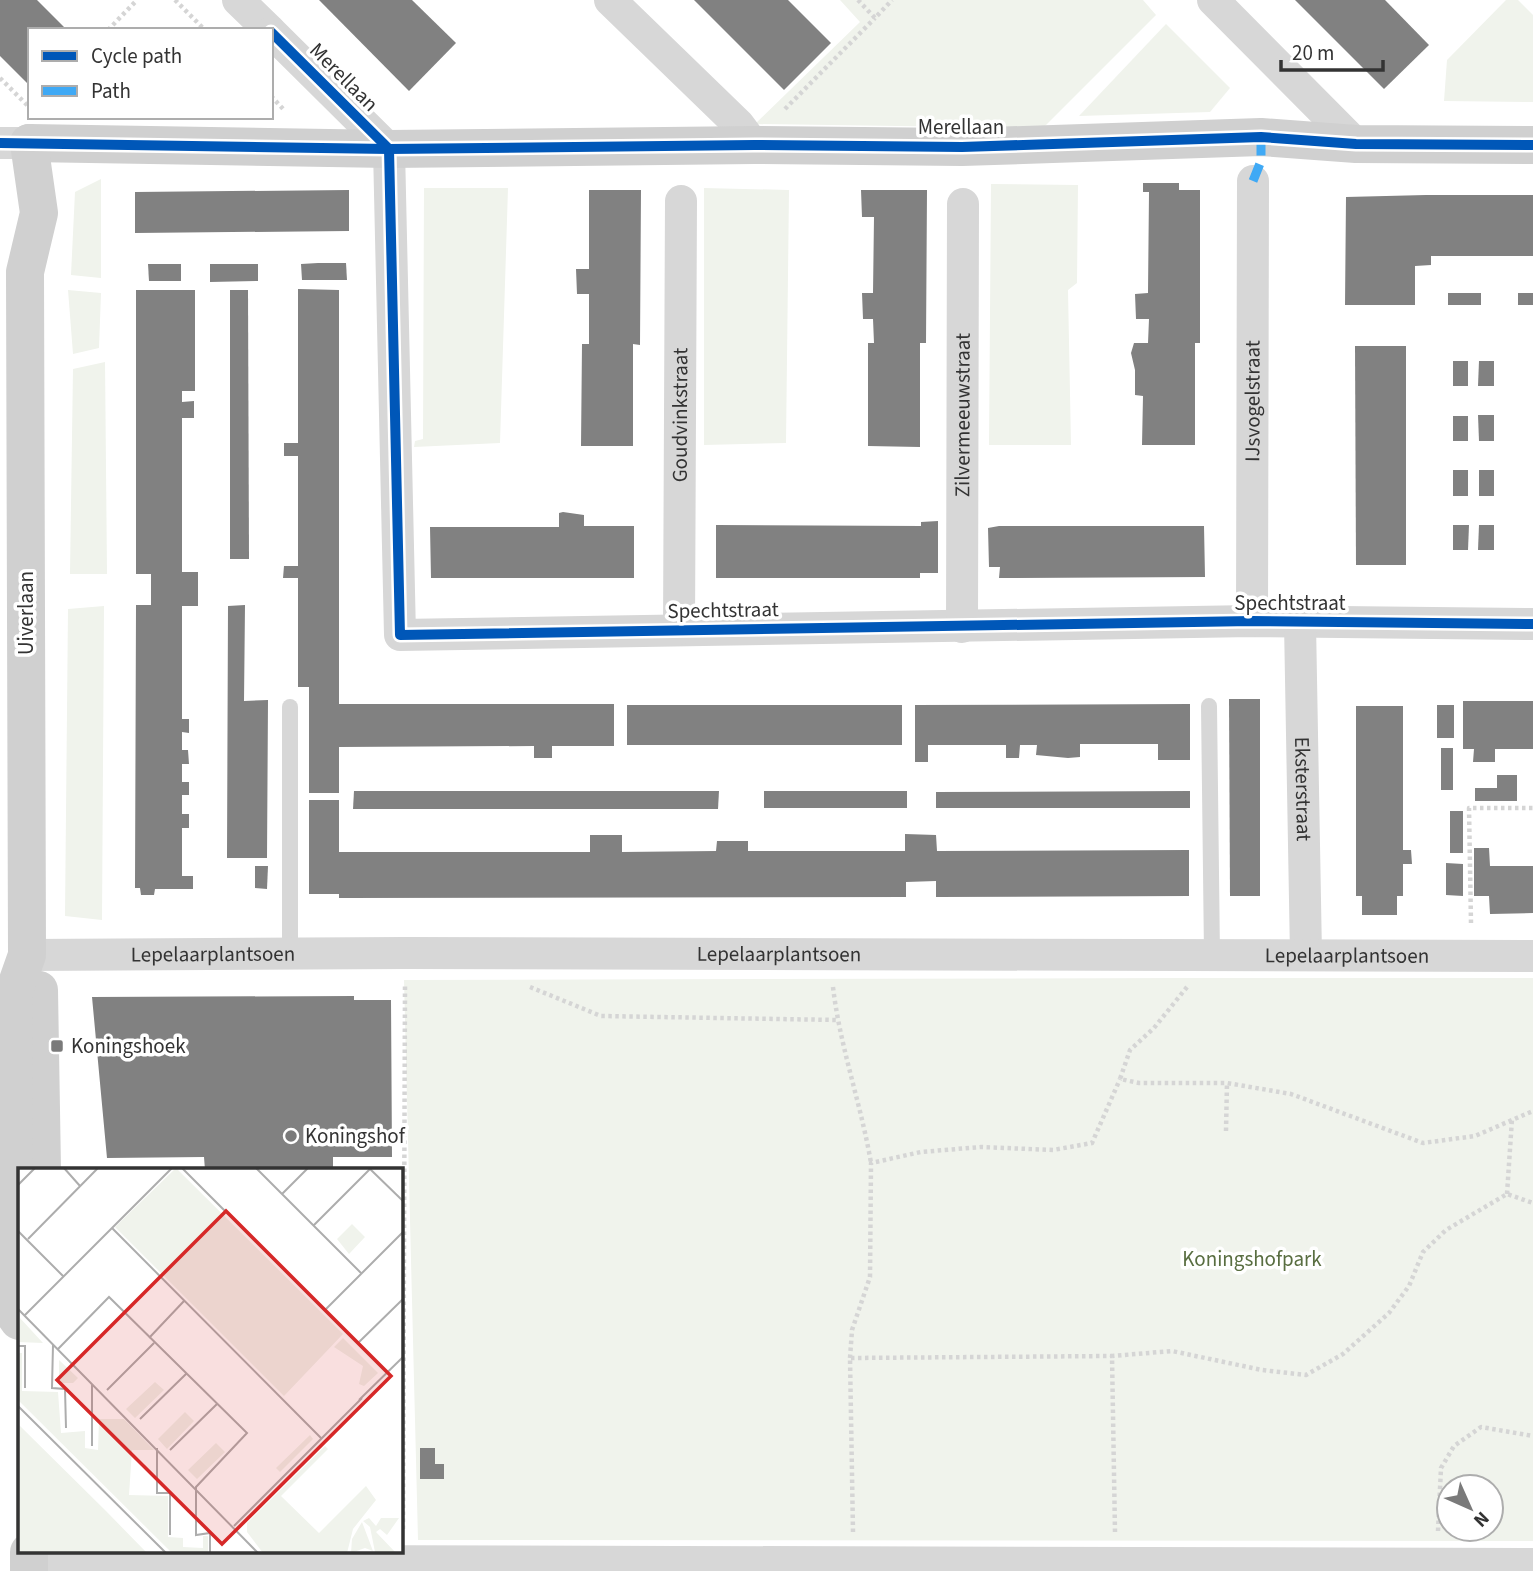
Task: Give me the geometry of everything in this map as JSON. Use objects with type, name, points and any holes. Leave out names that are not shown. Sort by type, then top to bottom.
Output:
[{"type":"street","name":"Merellaan","points":[[239,0],[267,28]]},
{"type":"street","points":[[610,0],[739,125],[754,145]]},
{"type":"street","points":[[1213,0],[1356,144]]},
{"type":"street","name":"Merellaan","points":[[273,34],[389,149]]},
{"type":"street","name":"Merellaan","points":[[20,131],[389,149],[754,145],[962,147],[1177,142],[1261,137],[1356,144],[1533,145]]},
{"type":"street","name":"Uiverlaan","points":[[18,1320],[13,1313],[14,992],[20,955],[25,272],[39,213],[20,131]]},
{"type":"street","name":"Spechtstraat","points":[[389,149],[400,635],[1252,621],[1533,624]]},
{"type":"street","name":"IJsvogelstraat","points":[[1252,621],[1253,181]]},
{"type":"street","name":"Goudvinkstraat","points":[[679,629],[681,201]]},
{"type":"street","name":"Zilvermeeuwstraat","points":[[962,627],[963,204]]},
{"type":"street","name":"Eksterstraat","points":[[1300,623],[1306,955]]},
{"type":"street","name":"Lepelaarplantsoen","points":[[20,955],[532,953],[1533,956]]},
{"type":"street","name":"Uiverlaan","points":[[20,955],[39,989],[42,1168]]},
{"type":"street","points":[[29,1562],[302,1566],[403,1562],[615,1567],[1533,1563]]},
{"type":"lane","points":[[1204,955],[1209,706]]},
{"type":"lane","points":[[290,707],[290,953]]},
{"type":"path","points":[[110,28],[137,0]]},
{"type":"path","points":[[175,0],[203,28]]},
{"type":"path","points":[[858,0],[875,18],[892,0]]},
{"type":"path","points":[[0,78],[20,131]]},
{"type":"path","points":[[1471,956],[1469,808],[1533,807]]},
{"type":"path","points":[[403,1562],[405,953]]},
{"type":"path","points":[[532,953],[533,982],[529,988],[601,1016],[836,1020]]},
{"type":"path","points":[[829,954],[836,1020],[863,1115],[870,1163],[870,1277],[852,1330],[850,1358],[853,1539]]},
{"type":"path","points":[[870,1163],[921,1152],[981,1147],[1053,1150],[1092,1143],[1130,1050],[1154,1027],[1188,986],[1204,955]]},
{"type":"path","points":[[1120,1079],[1139,1083],[1227,1083],[1291,1094],[1423,1143],[1475,1136],[1533,1111]]},
{"type":"path","points":[[1226,1131],[1227,1083]]},
{"type":"path","points":[[1507,1194],[1512,1118]]},
{"type":"path","points":[[850,1358],[1112,1356],[1172,1351],[1262,1370],[1306,1375],[1343,1354],[1389,1313],[1409,1286],[1423,1252],[1446,1230],[1507,1194],[1533,1203]]},
{"type":"path","points":[[1112,1356],[1115,1539]]},
{"type":"path","points":[[1438,1563],[1440,1477],[1454,1446],[1481,1427],[1533,1436]]},
{"type":"green space","points":[[840,0],[1143,0],[1156,15],[1043,128],[755,124],[860,22]]},
{"type":"green space","points":[[1506,0],[1518,0],[1533,15],[1533,102],[1444,101],[1447,60]]},
{"type":"green space","points":[[1166,24],[1230,88],[1210,112],[1079,116]]},
{"type":"green space","points":[[101,179],[101,278],[71,275],[75,192]]},
{"type":"green space","points":[[991,184],[1078,185],[1077,283],[1068,290],[1071,445],[989,445]]},
{"type":"green space","points":[[424,188],[508,188],[500,443],[414,447],[415,441],[423,439]]},
{"type":"green space","points":[[704,188],[789,190],[786,443],[704,445]]},
{"type":"green space","points":[[68,290],[101,293],[99,348],[73,354]]},
{"type":"green space","points":[[105,362],[107,574],[70,574],[73,369]]},
{"type":"green space","points":[[104,606],[102,920],[65,916],[68,609]]},
{"type":"green space","name":"Koningshofpark","points":[[1533,978],[1533,1541],[1505,1541],[1505,1473],[1435,1473],[1435,1541],[418,1540],[404,980]]},
{"type":"building","points":[[0,0],[37,0],[65,28],[28,28],[28,84],[0,56]]},
{"type":"building","points":[[319,0],[412,0],[456,43],[409,91]]},
{"type":"building","points":[[694,0],[788,0],[831,43],[784,90]]},
{"type":"building","points":[[1295,0],[1385,0],[1429,45],[1384,89]]},
{"type":"building","points":[[1143,183],[1179,183],[1179,190],[1200,190],[1200,343],[1195,343],[1195,445],[1142,445],[1143,396],[1135,395],[1135,370],[1131,353],[1134,343],[1148,343],[1149,319],[1136,319],[1135,294],[1148,293],[1149,192],[1143,192]]},
{"type":"building","points":[[349,190],[349,231],[135,233],[135,192]]},
{"type":"building","points":[[589,190],[641,190],[640,345],[633,344],[633,446],[581,446],[582,344],[589,344],[589,294],[577,294],[576,269],[589,269]]},
{"type":"building","points":[[861,190],[927,190],[926,343],[920,343],[920,447],[868,446],[868,343],[874,343],[873,319],[863,319],[862,293],[873,293],[874,217],[862,217]]},
{"type":"building","points":[[1533,195],[1533,256],[1431,256],[1431,265],[1415,266],[1415,305],[1345,305],[1346,197]]},
{"type":"building","points":[[346,263],[347,280],[302,280],[301,264]]},
{"type":"building","points":[[148,264],[181,264],[181,281],[149,281]]},
{"type":"building","points":[[210,264],[258,264],[258,281],[210,282]]},
{"type":"building","points":[[298,289],[339,290],[339,704],[614,704],[614,746],[552,746],[552,758],[534,758],[534,746],[339,747],[339,793],[309,793],[309,687],[298,687],[298,578],[283,578],[284,566],[298,566],[298,456],[284,456],[284,443],[298,443]]},
{"type":"building","points":[[136,290],[195,290],[195,391],[182,391],[182,402],[194,401],[194,418],[182,418],[182,572],[198,572],[198,606],[182,606],[182,719],[189,719],[189,733],[182,732],[182,750],[188,750],[189,764],[182,764],[182,782],[189,782],[189,795],[182,795],[182,814],[189,814],[189,828],[182,828],[182,876],[193,876],[193,889],[155,889],[154,895],[141,895],[140,888],[135,888],[136,605],[151,605],[151,574],[136,574]]},
{"type":"building","points":[[230,290],[248,290],[249,559],[230,559]]},
{"type":"building","points":[[1448,293],[1481,293],[1481,305],[1448,305]]},
{"type":"building","points":[[1518,293],[1533,293],[1533,305],[1518,305]]},
{"type":"building","points":[[1355,346],[1406,346],[1406,565],[1356,565]]},
{"type":"building","points":[[1453,361],[1468,361],[1468,386],[1453,386]]},
{"type":"building","points":[[1479,361],[1494,361],[1494,386],[1478,386]]},
{"type":"building","points":[[1478,415],[1494,415],[1494,441],[1479,441]]},
{"type":"building","points":[[1453,416],[1468,416],[1468,441],[1453,441]]},
{"type":"building","points":[[1453,470],[1468,470],[1468,496],[1453,496]]},
{"type":"building","points":[[1479,470],[1494,470],[1494,496],[1479,496]]},
{"type":"building","points":[[559,513],[584,515],[584,526],[634,526],[634,578],[431,578],[430,527],[559,527]]},
{"type":"building","points":[[938,521],[938,573],[920,573],[920,578],[716,578],[716,525],[921,526],[921,522]]},
{"type":"building","points":[[1453,525],[1469,525],[1468,550],[1453,550]]},
{"type":"building","points":[[1479,525],[1494,525],[1494,550],[1478,550]]},
{"type":"building","points":[[1204,526],[1205,577],[999,578],[1000,567],[989,567],[988,528]]},
{"type":"building","points":[[245,605],[244,701],[268,700],[267,858],[227,858],[228,606]]},
{"type":"building","points":[[1229,699],[1260,699],[1260,896],[1230,896]]},
{"type":"building","points":[[1463,701],[1533,701],[1533,749],[1495,749],[1495,762],[1473,762],[1474,749],[1463,749]]},
{"type":"building","points":[[1190,704],[1190,760],[1158,760],[1158,744],[1080,744],[1080,757],[1068,758],[1036,755],[1037,745],[1020,745],[1019,758],[1006,758],[1006,745],[928,745],[928,762],[915,762],[915,705]]},
{"type":"building","points":[[627,705],[902,705],[902,745],[627,745]]},
{"type":"building","points":[[1437,705],[1454,705],[1454,738],[1437,738]]},
{"type":"building","points":[[1356,706],[1403,706],[1403,850],[1411,850],[1412,864],[1403,864],[1403,896],[1397,896],[1397,915],[1362,915],[1362,896],[1356,896]]},
{"type":"building","points":[[1441,748],[1453,748],[1453,790],[1441,790]]},
{"type":"building","points":[[1497,775],[1517,775],[1517,801],[1475,801],[1475,788],[1497,788]]},
{"type":"building","points":[[354,791],[719,791],[718,809],[353,809]]},
{"type":"building","points":[[764,791],[907,791],[907,808],[764,808]]},
{"type":"building","points":[[1190,791],[1190,808],[936,808],[936,792]]},
{"type":"building","points":[[309,800],[339,800],[339,852],[590,852],[590,835],[622,835],[622,852],[716,851],[717,841],[748,841],[748,851],[905,851],[905,834],[936,835],[937,851],[1189,850],[1189,896],[936,897],[936,881],[906,882],[906,897],[339,898],[339,894],[309,894]]},
{"type":"building","points":[[1450,811],[1463,811],[1463,853],[1450,853]]},
{"type":"building","points":[[1474,848],[1489,848],[1490,866],[1533,866],[1533,913],[1490,914],[1489,896],[1474,896]]},
{"type":"building","points":[[1446,863],[1463,864],[1463,896],[1446,895]]},
{"type":"building","points":[[255,866],[268,866],[267,889],[255,888]]},
{"type":"building","points":[[354,996],[354,1000],[391,1000],[392,1157],[333,1157],[333,1168],[205,1168],[204,1157],[107,1158],[92,997]]},
{"type":"building","points":[[420,1448],[435,1448],[435,1464],[444,1464],[444,1479],[420,1479]]},
{"type":"marked path","points":[[1253,181],[1261,161],[1261,137]]},
{"type":"cycle path","points":[[273,34],[389,149],[400,635],[1252,621],[1533,624]]},
{"type":"cycle path","points":[[0,143],[389,149],[754,145],[962,147],[1261,137],[1356,144],[1533,145]]},
{"type":"place","name":"Koningshoek","points":[[57,1046]]},
{"type":"place","name":"Koningshof","points":[[291,1136]]}]
